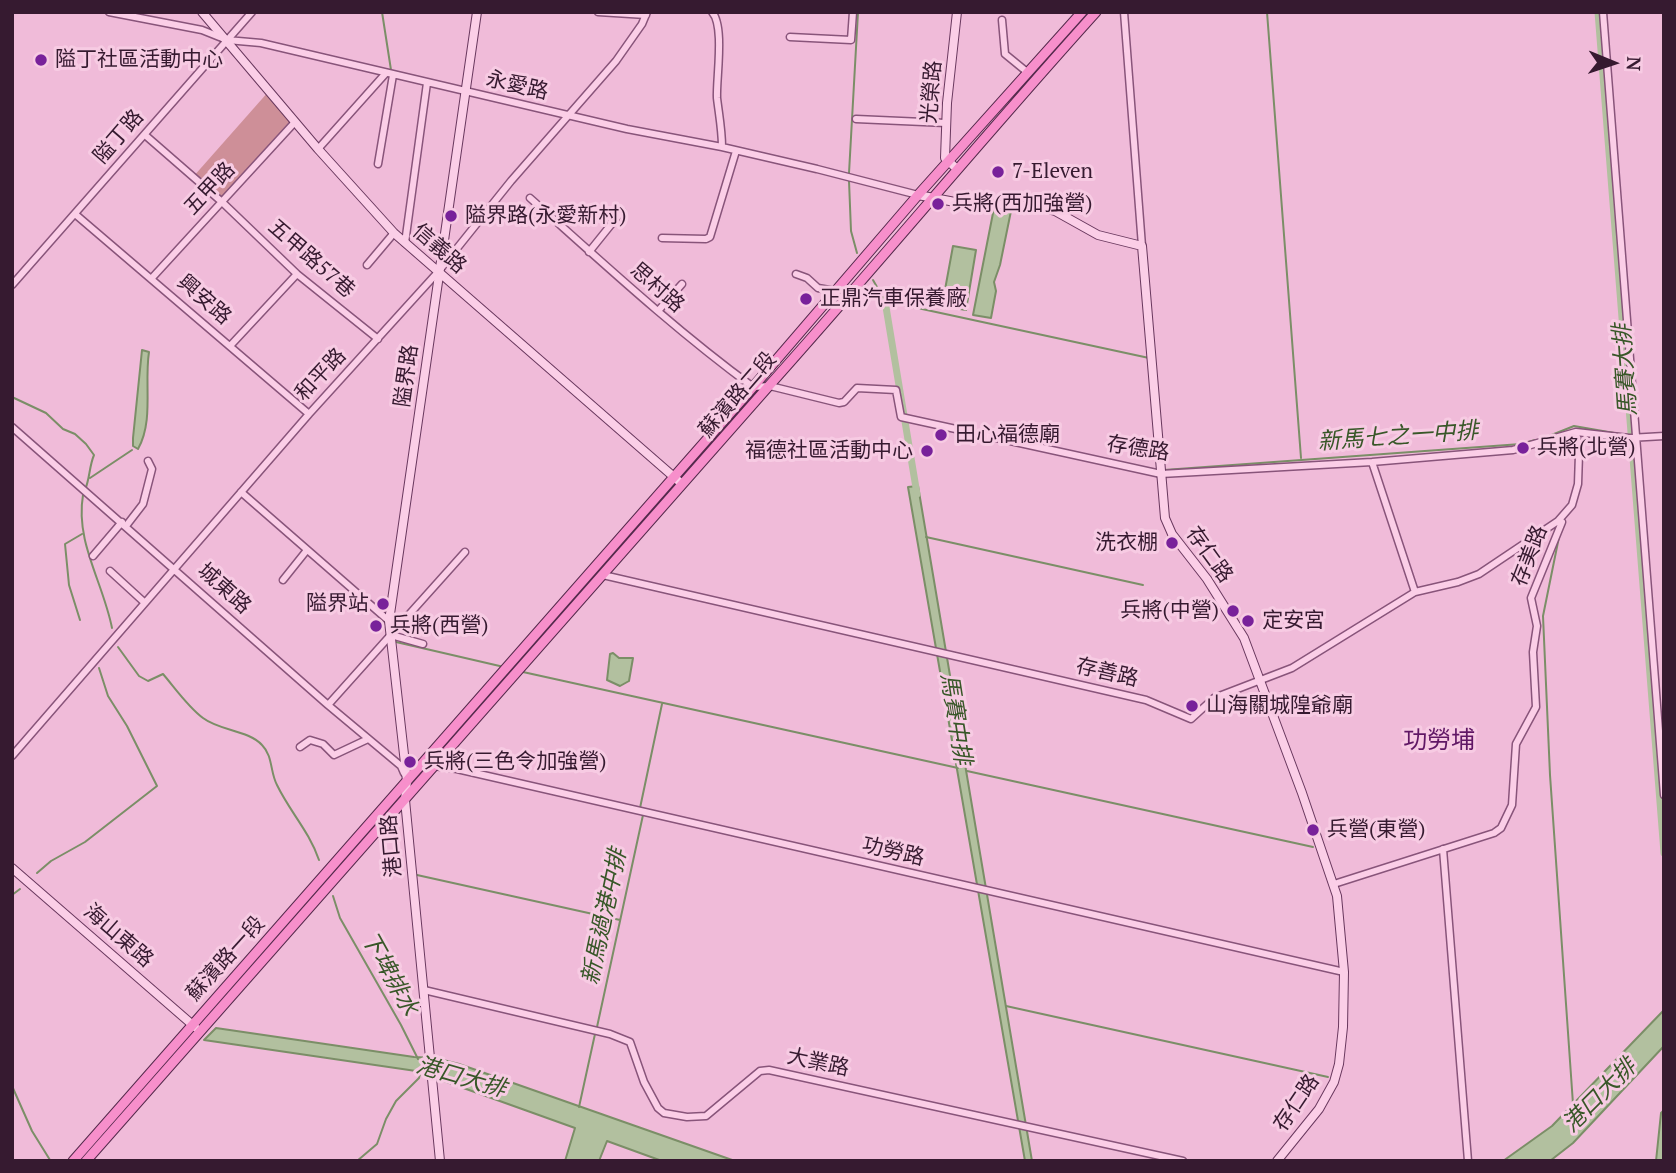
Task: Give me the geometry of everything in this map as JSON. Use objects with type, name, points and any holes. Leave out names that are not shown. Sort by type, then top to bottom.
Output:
[{"type":"main road","name":"蘇濱路二段","points":[[405,800],[933,198],[1027,72],[1082,12]]},
{"type":"main road","name":"蘇濱路二段","points":[[407,781],[918,195],[1096,12]]},
{"type":"main road","name":"蘇濱路一段","points":[[86,1161],[200,1032],[407,781]]},
{"type":"main road","name":"蘇濱路一段","points":[[73,1161],[192,1023],[405,800]]},
{"type":"street","name":"永愛路","points":[[109,12],[202,30],[227,40],[261,43],[627,129],[722,147],[918,195]]},
{"type":"street","name":"信義路","points":[[202,12],[318,149],[394,233],[682,484]]},
{"type":"street","name":"隘丁路","points":[[12,285],[252,12]]},
{"type":"street","name":"隘界路","points":[[391,635],[389,621],[477,12]]},
{"type":"street","points":[[598,12],[646,14]]},
{"type":"street","points":[[712,12],[716,18],[720,58],[717,95],[722,147]]},
{"type":"street","points":[[790,37],[851,40],[853,12]]},
{"type":"street","name":"光榮路","points":[[948,162],[945,158],[946,123],[957,12]]},
{"type":"street","name":"存仁路","points":[[1124,12],[1165,517],[1172,534],[1208,579],[1244,638],[1334,884],[1344,972],[1339,1064],[1334,1082],[1319,1110],[1277,1161]]},
{"type":"street","points":[[1603,12],[1632,438],[1664,795]]},
{"type":"street","name":"和平路","points":[[12,756],[309,414],[438,272],[511,181],[617,61],[632,41],[646,14]]},
{"type":"street","points":[[1002,20],[1005,54],[1027,72]]},
{"type":"street","points":[[318,149],[389,74]]},
{"type":"street","points":[[379,164],[389,74]]},
{"type":"street","points":[[405,243],[427,83]]},
{"type":"street","points":[[856,119],[946,123]]},
{"type":"street","name":"五甲路","points":[[152,279],[295,122]]},
{"type":"street","name":"五甲路57巷","points":[[145,135],[222,202],[298,274],[378,339]]},
{"type":"street","points":[[662,238],[710,237],[736,151]]},
{"type":"street","points":[[948,162],[957,169]]},
{"type":"street","points":[[918,195],[1055,211],[1098,235],[1142,246]]},
{"type":"street","name":"思村路","points":[[530,198],[702,351],[752,387]]},
{"type":"street","points":[[589,253],[622,212]]},
{"type":"street","name":"興安路","points":[[75,214],[309,414]]},
{"type":"street","points":[[367,265],[394,233]]},
{"type":"street","points":[[230,346],[298,274]]},
{"type":"street","points":[[796,274],[807,278],[818,288],[835,291]]},
{"type":"street","points":[[658,311],[682,284]]},
{"type":"street","points":[[752,387],[770,386]]},
{"type":"street","name":"存德路","points":[[770,386],[839,403],[844,402],[857,388],[896,390],[901,417],[1161,474],[1373,462],[1513,450],[1576,432]]},
{"type":"street","name":"城東路","points":[[12,427],[401,766],[407,781]]},
{"type":"street","points":[[1558,521],[1572,505],[1578,484],[1579,454],[1576,432],[1632,438],[1664,436]]},
{"type":"street","points":[[93,556],[143,504],[152,469],[148,461]]},
{"type":"street","points":[[1373,462],[1415,592]]},
{"type":"street","points":[[241,492],[389,621]]},
{"type":"street","name":"存善路","points":[[603,575],[1146,700],[1191,719],[1214,698],[1292,668],[1415,592],[1479,574],[1558,521]]},
{"type":"street","name":"存美路","points":[[1443,849],[1501,828],[1512,805],[1516,744],[1536,707],[1533,652],[1537,626],[1531,598],[1562,522],[1558,521]]},
{"type":"street","points":[[283,580],[307,550]]},
{"type":"street","points":[[328,705],[465,552]]},
{"type":"street","points":[[110,571],[145,603]]},
{"type":"street","points":[[391,635],[423,644]]},
{"type":"street","name":"港口路","points":[[391,635],[407,781],[405,800],[440,1161]]},
{"type":"street","points":[[300,747],[310,740],[323,744],[334,755],[368,738]]},
{"type":"street","name":"功勞路","points":[[433,766],[457,769],[1344,972]]},
{"type":"street","points":[[1334,884],[1443,849],[1468,1161]]},
{"type":"street","name":"海山東路","points":[[12,868],[200,1032]]},
{"type":"street","name":"大業路","points":[[424,990],[610,1034],[630,1042],[644,1082],[658,1108],[664,1113],[687,1117],[706,1116],[763,1069],[1184,1161]]},
{"type":"shaded area","points":[[269,91],[295,122],[222,202],[193,177]]},
{"type":"water","points":[[994,208],[1011,211],[994,282],[996,291],[991,318],[973,315]]},
{"type":"water","points":[[953,246],[976,250],[966,310],[942,306]]},
{"type":"water","points":[[142,350],[149,352],[147,414],[143,438],[138,449],[133,446],[133,438]]},
{"type":"water","points":[[918,486],[1032,1161],[1025,1161],[908,487]]},
{"type":"water","points":[[613,653],[619,658],[633,658],[629,681],[620,686],[607,680],[610,654]]},
{"type":"water","name":"港口大排","points":[[1664,1010],[1664,1046],[1573,1143],[1550,1161],[1503,1161],[1552,1126]]},
{"type":"water","name":"港口大排","points":[[216,1028],[435,1058],[459,1064],[735,1161],[662,1161],[607,1141],[599,1161],[565,1161],[575,1128],[416,1071],[204,1040]]},
{"type":"water","points":[[1664,1110],[1664,1161],[1656,1161],[1661,1113]]},
{"type":"waterway","points":[[382,12],[391,70]]},
{"type":"waterway","points":[[849,173],[858,12]]},
{"type":"waterway","points":[[1267,12],[1301,458]]},
{"type":"waterway","name":"新馬七之一中排","points":[[1598,12],[1664,853]]},
{"type":"waterway","points":[[849,181],[851,231],[857,253]]},
{"type":"waterway","points":[[873,280],[885,301],[1149,358]]},
{"type":"waterway","name":"馬賽中排","points":[[885,301],[917,494]]},
{"type":"waterway","name":"下埤排水","points":[[12,397],[46,413],[63,429],[75,434],[86,444],[94,455],[85,490]]},
{"type":"waterway","name":"新馬七之一中排","points":[[1544,438],[1574,426],[1620,434]]},
{"type":"waterway","name":"新馬七之一中排","points":[[1625,435],[1631,434]]},
{"type":"waterway","name":"新馬七之一中排","points":[[1164,470],[1521,444],[1535,440]]},
{"type":"waterway","points":[[90,478],[132,450]]},
{"type":"waterway","name":"下埤排水","points":[[83,495],[86,546],[112,628]]},
{"type":"waterway","points":[[80,620],[69,585],[65,544],[82,534]]},
{"type":"waterway","points":[[926,537],[1143,585]]},
{"type":"waterway","name":"港口大排","points":[[1559,537],[1543,616],[1550,775],[1573,1104]]},
{"type":"waterway","points":[[396,642],[504,667]]},
{"type":"waterway","name":"下埤排水","points":[[118,647],[139,676],[148,681],[163,674],[203,718],[217,726],[249,736],[266,749],[277,785],[319,860]]},
{"type":"waterway","points":[[37,873],[51,861],[85,842],[157,786],[127,726],[108,696],[99,668]]},
{"type":"waterway","points":[[523,672],[958,768]]},
{"type":"waterway","name":"新馬過港中排","points":[[640,808],[662,704]]},
{"type":"waterway","points":[[967,771],[1313,847]]},
{"type":"waterway","name":"新馬過港中排","points":[[597,1027],[643,815]]},
{"type":"waterway","points":[[417,875],[620,920]]},
{"type":"waterway","points":[[12,895],[20,889]]},
{"type":"waterway","name":"下埤排水","points":[[333,896],[340,918],[418,1059]]},
{"type":"waterway","points":[[1006,1006],[1328,1077]]},
{"type":"waterway","name":"新馬過港中排","points":[[579,1107],[595,1034]]},
{"type":"waterway","name":"港口大排","points":[[357,1161],[377,1144],[396,1101],[419,1078],[421,1070]]},
{"type":"waterway","points":[[12,1086],[32,1131],[50,1160],[54,1161]]},
{"type":"place","name":"隘丁社區活動中心","points":[[41,60]]},
{"type":"place","name":"7-Eleven","points":[[998,172]]},
{"type":"place","name":"兵將(西加強營)","points":[[938,204]]},
{"type":"place","name":"隘界路(永愛新村)","points":[[451,216]]},
{"type":"place","name":"正鼎汽車保養廠","points":[[806,299]]},
{"type":"place","name":"田心福德廟","points":[[941,435]]},
{"type":"place","name":"兵將(北營)","points":[[1523,448]]},
{"type":"place","name":"福德社區活動中心","points":[[927,451]]},
{"type":"place","name":"洗衣棚","points":[[1172,543]]},
{"type":"place","name":"隘界站","points":[[383,604]]},
{"type":"place","name":"兵將(中營)","points":[[1233,611]]},
{"type":"place","name":"定安宮","points":[[1248,621]]},
{"type":"place","name":"兵將(西營)","points":[[376,626]]},
{"type":"place","name":"山海關城隍爺廟","points":[[1192,706]]},
{"type":"place","name":"兵將(三色令加強營)","points":[[410,762]]},
{"type":"place","name":"兵營(東營)","points":[[1313,830]]},
{"type":"district","name":"功勞埔","points":[[1439,741]]},
{"type":"water label","name":"馬賽大排","points":[[1626,370]]}]
